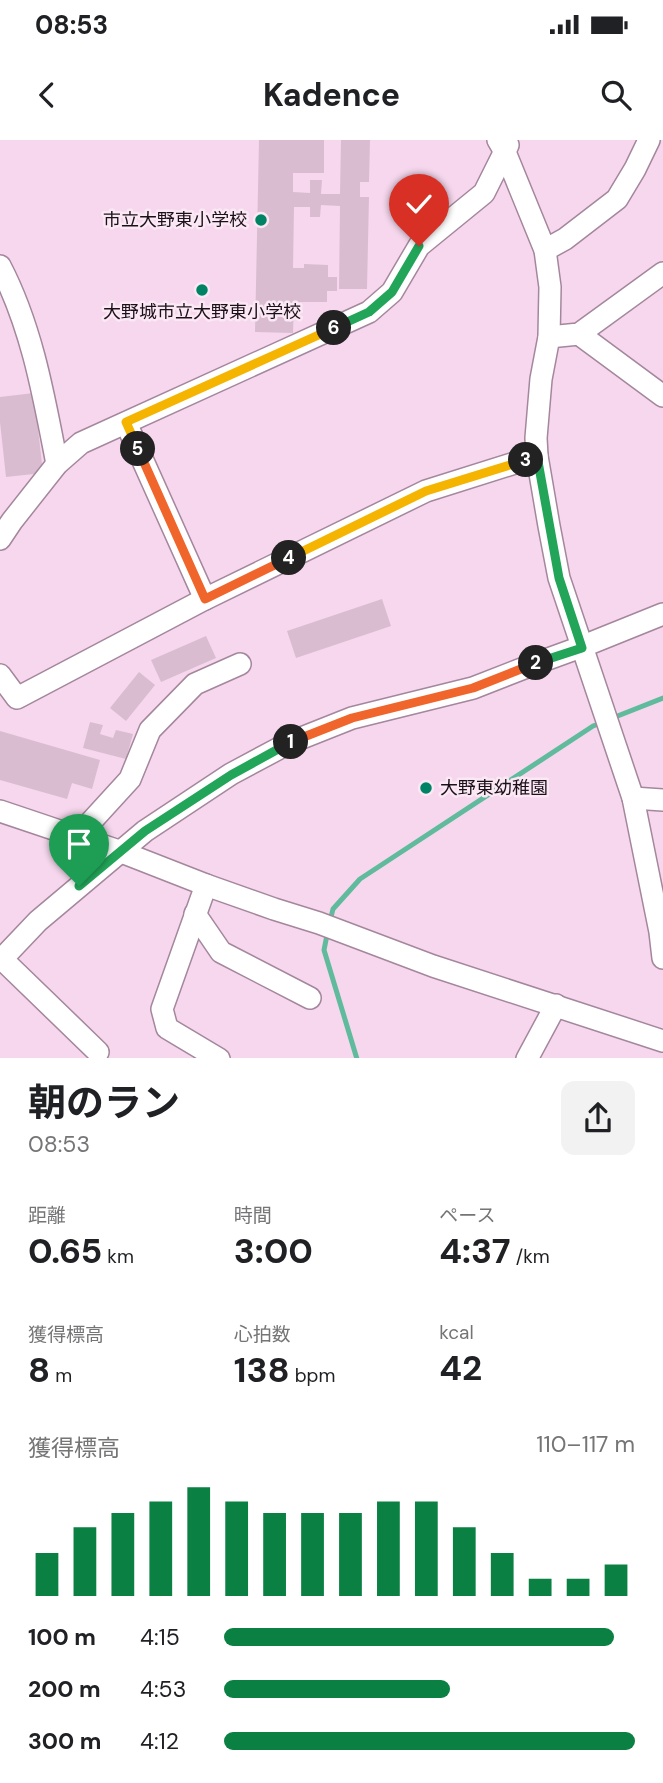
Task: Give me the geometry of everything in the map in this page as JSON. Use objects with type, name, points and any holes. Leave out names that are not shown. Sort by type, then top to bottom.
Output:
[{"type":"street","points":[[545,250],[565,239],[617,199],[649,140]]},
{"type":"street","points":[[505,144],[545,250],[550,287],[549,337],[541,379],[536,438],[559,578],[632,798],[663,958]]},
{"type":"street","points":[[4,525],[57,464],[81,443],[369,312],[392,292],[419,246],[484,193],[505,144]]},
{"type":"street","points":[[0,267],[14,292],[26,329],[42,389],[57,464]]},
{"type":"street","points":[[549,337],[579,334],[663,273]]},
{"type":"street","points":[[579,334],[663,396]]},
{"type":"street","points":[[126,422],[205,599]]},
{"type":"street","points":[[0,675],[17,698],[205,599],[426,491],[537,456]]},
{"type":"street","points":[[98,1052],[1,960],[38,921],[119,851],[231,775],[289,743],[352,718],[473,688],[582,648],[663,614]]},
{"type":"street","points":[[77,838],[130,779],[150,730],[195,684],[240,664]]},
{"type":"street","points":[[632,798],[663,800]]},
{"type":"street","points":[[0,811],[119,851],[433,966],[663,1041]]},
{"type":"street","points":[[206,885],[162,1009],[167,1028],[217,1058]]},
{"type":"street","points":[[195,914],[221,952],[310,998]]},
{"type":"street","points":[[528,1058],[556,1005]]},
{"type":"building","points":[[259,140],[324,140],[324,173],[293,173],[293,192],[310,193],[310,180],[322,180],[321,194],[340,194],[341,140],[370,140],[369,182],[360,182],[360,197],[369,197],[367,289],[339,289],[340,206],[321,205],[320,217],[310,217],[310,207],[294,207],[293,268],[304,268],[304,264],[328,265],[328,277],[337,277],[337,291],[327,291],[327,302],[294,302],[293,333],[255,332]]},
{"type":"building","points":[[34,393],[43,473],[6,477],[0,397]]},
{"type":"building","points":[[382,599],[391,626],[296,658],[287,631]]},
{"type":"building","points":[[206,636],[216,658],[161,682],[151,660]]},
{"type":"building","points":[[139,672],[155,685],[126,721],[110,708]]},
{"type":"building","points":[[90,722],[103,725],[100,734],[113,738],[116,730],[133,734],[126,759],[83,748]]},
{"type":"building","points":[[0,731],[100,760],[92,789],[72,783],[67,799],[0,780]]},
{"type":"waterway","points":[[610,719],[663,698]]},
{"type":"waterway","points":[[330,921],[333,909],[360,879],[601,723]]},
{"type":"waterway","points":[[328,930],[324,950],[357,1058]]},
{"type":"place","name":"市立大野東小学校","points":[[261,220]]},
{"type":"place","name":"大野城市立大野東小学校","points":[[202,290]]},
{"type":"place","name":"大野東幼稚園","points":[[426,788]]},
{"type":"route","points":[[79,886],[145,831],[231,775],[289,743],[352,718],[473,688],[582,648],[559,578],[537,456],[426,491],[205,599],[126,422],[369,312],[392,292],[419,246]]}]
